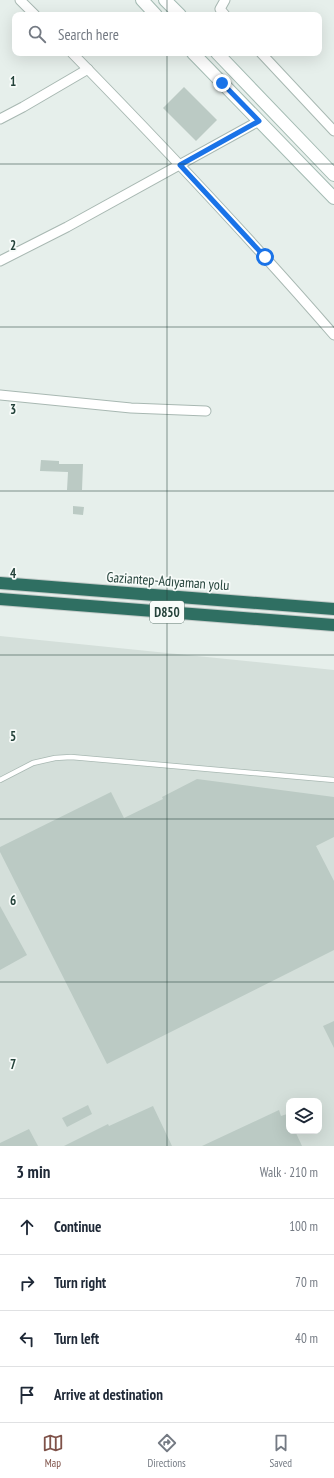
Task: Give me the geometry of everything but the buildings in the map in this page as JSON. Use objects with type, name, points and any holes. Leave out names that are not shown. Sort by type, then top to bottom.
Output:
[{"type":"highway","name":"Gaziantep-Adıyaman yolu","points":[[0,583],[334,609]]},
{"type":"highway","name":"D850","points":[[0,599],[334,625]]},
{"type":"street","points":[[20,0],[32,12]]},
{"type":"street","points":[[142,0],[153,12]]},
{"type":"street","points":[[165,0],[177,12]]},
{"type":"street","points":[[222,12],[220,9],[225,0]]},
{"type":"street","points":[[75,56],[180,165],[334,335]]},
{"type":"street","points":[[196,56],[334,198]]},
{"type":"street","points":[[220,56],[334,175]]},
{"type":"street","points":[[264,56],[334,131]]},
{"type":"street","points":[[0,119],[23,108],[88,69]]},
{"type":"street","points":[[0,261],[67,227],[259,121]]},
{"type":"street","points":[[0,395],[131,408],[206,411]]},
{"type":"lane","points":[[0,780],[33,763],[55,758],[71,757],[334,780]]},
{"type":"shaded area","points":[[0,636],[334,670],[334,1146],[0,1146]]},
{"type":"route","points":[[222,83],[259,121],[180,165],[265,257]]}]
